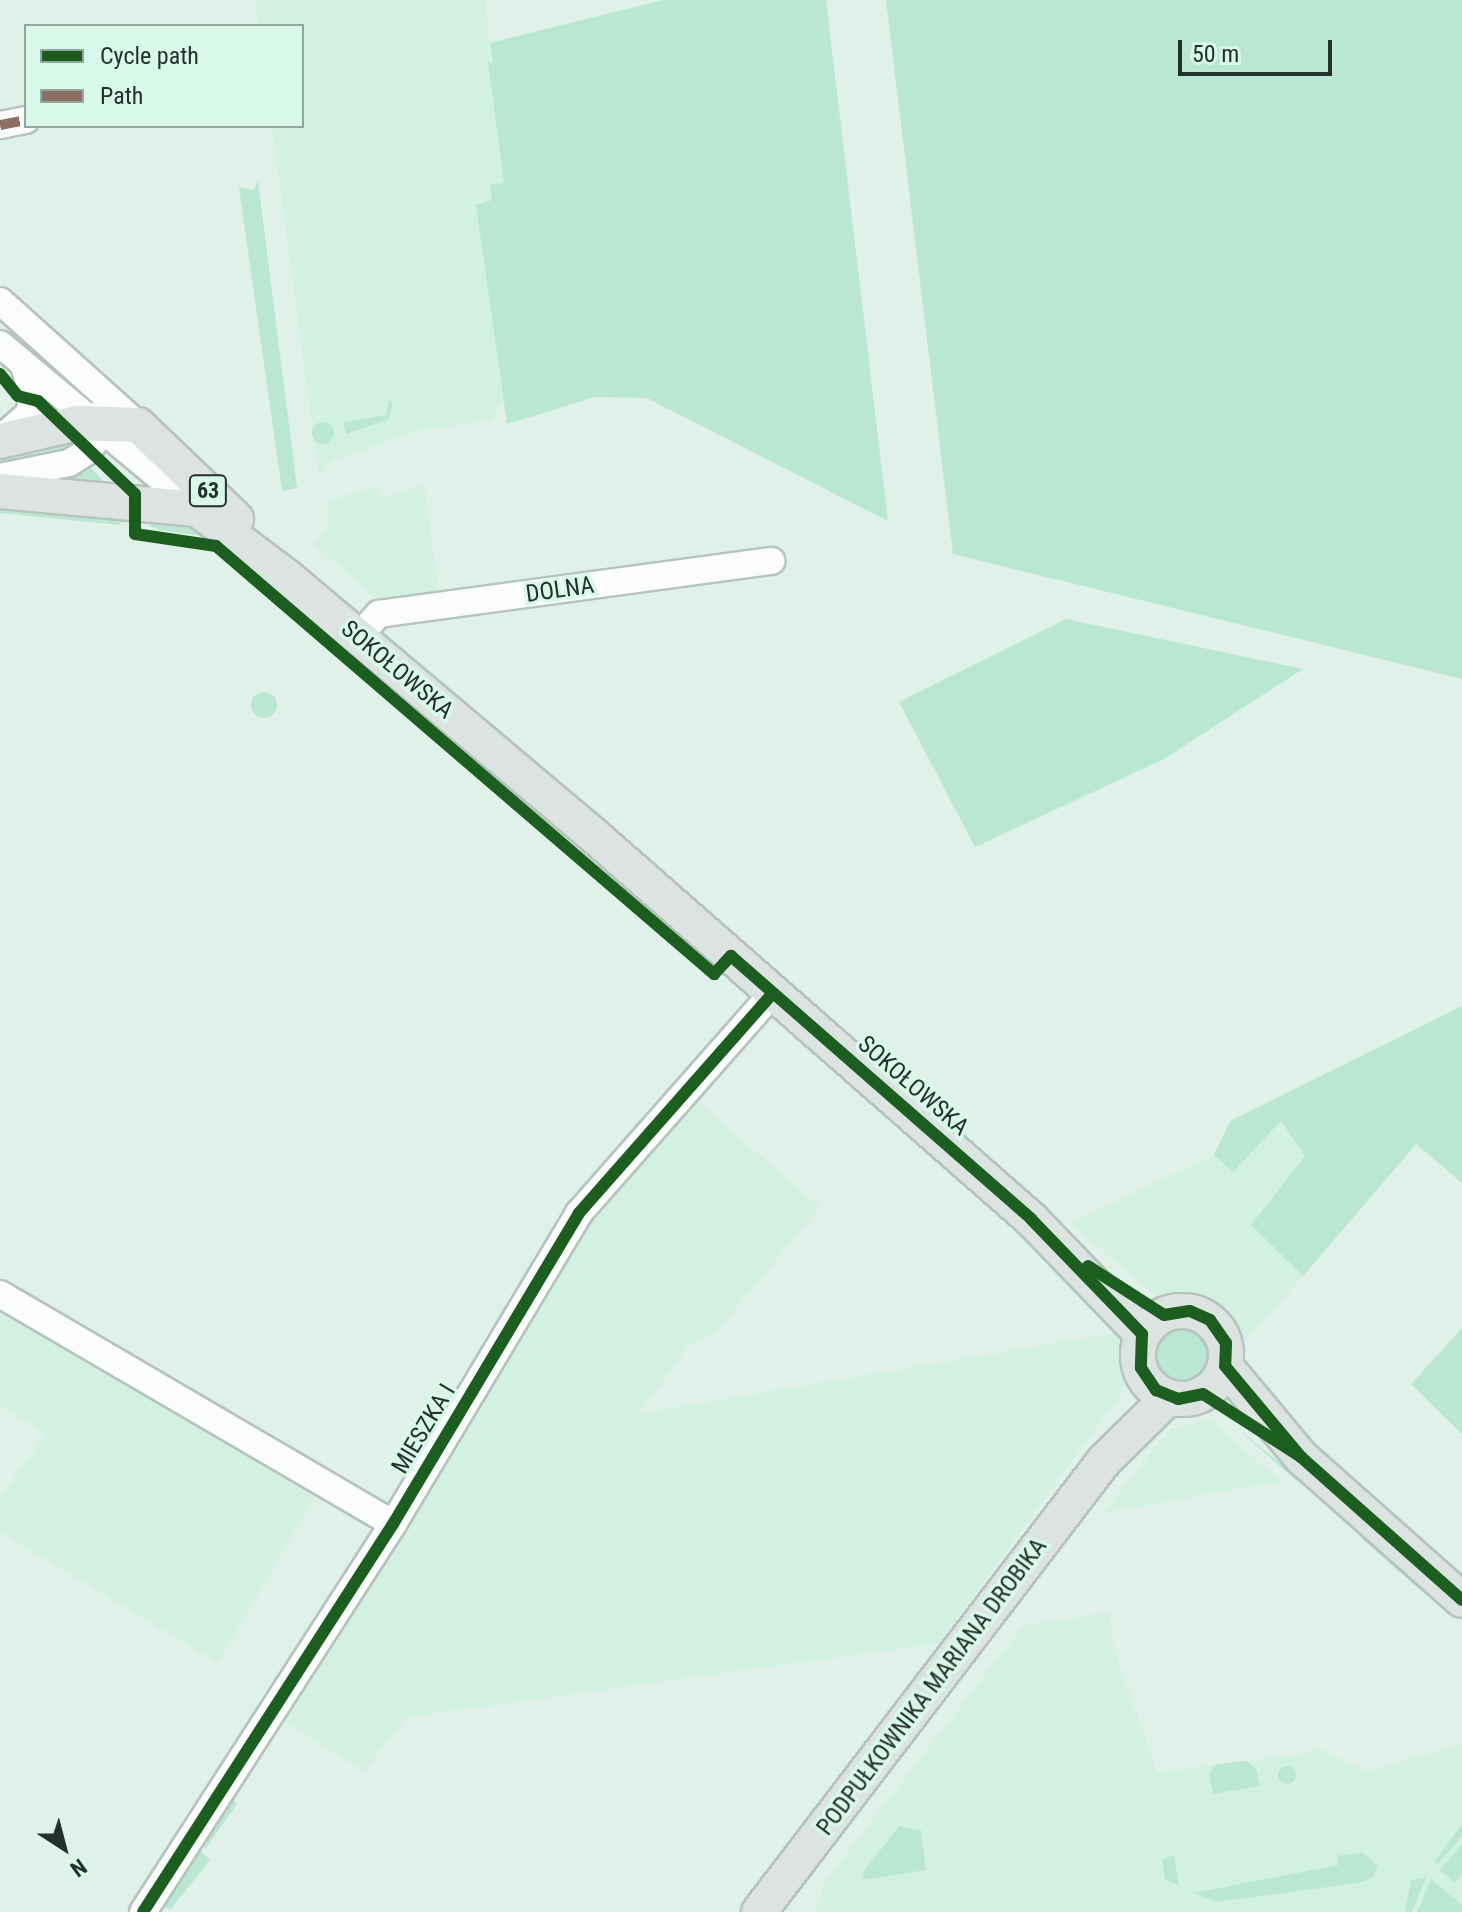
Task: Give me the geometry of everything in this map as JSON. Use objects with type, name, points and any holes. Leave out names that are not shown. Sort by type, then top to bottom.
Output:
[{"type":"main road","points":[[0,440],[78,423],[138,425]]},
{"type":"main road","name":"SOKOŁOWSKA","points":[[138,425],[228,509],[271,563]]},
{"type":"main road","name":"63","points":[[0,491],[197,509]]},
{"type":"main road","name":"SOKOŁOWSKA","points":[[197,509],[271,563],[358,637],[1153,1324]]},
{"type":"main road","points":[[1203,1394],[1225,1366],[1226,1343],[1210,1320],[1190,1311],[1153,1324],[1139,1359],[1157,1387],[1203,1394],[1301,1457]]},
{"type":"main road","points":[[1225,1366],[1301,1457],[1462,1600]]},
{"type":"main road","name":"PODPUŁKOWNIKA MARIANA DROBIKA","points":[[759,1912],[1104,1461],[1157,1387]]},
{"type":"street","points":[[0,125],[24,120]]},
{"type":"street","name":"SOKOŁOWSKA","points":[[0,301],[138,425]]},
{"type":"street","name":"SOKOŁOWSKA","points":[[0,344],[100,424],[197,509]]},
{"type":"street","points":[[0,440],[30,413],[32,392],[24,366]]},
{"type":"street","points":[[0,477],[69,463],[88,451],[100,424],[97,387]]},
{"type":"street","name":"DOLNA","points":[[358,637],[379,614],[771,561]]},
{"type":"street","name":"MIESZKA I","points":[[143,1912],[393,1524],[579,1213],[773,993]]},
{"type":"street","points":[[0,1294],[393,1524]]},
{"type":"shaded area","points":[[255,0],[485,0],[504,183],[492,200],[478,203],[503,401],[492,420],[416,431],[334,460],[319,477],[272,128],[304,128],[304,24],[258,24]]},
{"type":"shaded area","points":[[663,0],[826,0],[888,521],[647,398],[595,397],[507,424],[476,205],[492,200],[490,185],[504,183],[488,62],[493,62],[490,43]]},
{"type":"shaded area","points":[[886,0],[1462,0],[1462,679],[953,554]]},
{"type":"shaded area","points":[[258,181],[297,488],[282,491],[239,187],[253,190]]},
{"type":"shaded area","points":[[389,400],[393,404],[389,419],[346,434],[343,422],[386,415]]},
{"type":"shaded area","points":[[319,422],[327,422],[334,433],[327,444],[319,444],[312,437],[312,429]]},
{"type":"shaded area","points":[[59,441],[69,450],[0,466],[0,455]]},
{"type":"shaded area","points":[[86,464],[112,489],[38,481]]},
{"type":"shaded area","points":[[424,485],[440,600],[385,606],[314,544],[329,527],[328,501],[376,486],[382,499]]},
{"type":"shaded area","points":[[0,503],[126,517],[119,525],[0,513]]},
{"type":"shaded area","points":[[149,519],[194,525],[209,537],[160,530],[150,526]]},
{"type":"shaded area","points":[[1066,619],[1303,669],[1164,759],[975,847],[899,702]]},
{"type":"shaded area","points":[[264,692],[273,696],[277,705],[273,714],[264,718],[255,714],[251,705],[255,696]]},
{"type":"shaded area","points":[[1462,1006],[1462,1183],[1416,1144],[1303,1276],[1251,1225],[1305,1156],[1281,1121],[1233,1172],[1214,1155],[1230,1121]]},
{"type":"shaded area","points":[[695,1100],[820,1207],[717,1331],[688,1346],[640,1413],[1122,1332],[1126,1373],[1122,1393],[939,1643],[407,1717],[364,1771],[282,1720],[601,1202]]},
{"type":"shaded area","points":[[1281,1121],[1305,1156],[1251,1225],[1303,1276],[1241,1345],[1233,1322],[1216,1305],[1196,1296],[1156,1296],[1070,1223],[1214,1155],[1233,1171]]},
{"type":"shaded area","points":[[0,1303],[316,1495],[218,1663],[0,1532],[0,1497],[46,1434],[0,1405]]},
{"type":"shaded area","points":[[1184,1325],[1196,1327],[1205,1334],[1212,1343],[1212,1367],[1205,1376],[1196,1383],[1184,1385],[1172,1383],[1163,1376],[1156,1367],[1154,1355],[1156,1343],[1163,1334],[1172,1327]]},
{"type":"shaded area","points":[[1462,1328],[1462,1434],[1411,1384]]},
{"type":"shaded area","points":[[1211,1420],[1280,1481],[1103,1513],[1171,1428]]},
{"type":"shaded area","points":[[1233,1425],[1299,1478],[1297,1481]]},
{"type":"shaded area","points":[[1367,1534],[1428,1590],[1426,1595],[1362,1539]]},
{"type":"shaded area","points":[[1110,1612],[1113,1645],[1157,1772],[1305,1754],[1316,1747],[1367,1772],[1462,1743],[1462,1912],[814,1912],[827,1879],[1023,1626]]},
{"type":"shaded area","points":[[1247,1761],[1256,1768],[1260,1786],[1213,1794],[1209,1774],[1217,1764]]},
{"type":"shaded area","points":[[1283,1766],[1291,1766],[1296,1775],[1294,1782],[1283,1784],[1278,1779],[1278,1771]]},
{"type":"shaded area","points":[[230,1796],[237,1804],[206,1848],[200,1843]]},
{"type":"shaded area","points":[[1462,1824],[1462,1836],[1438,1864],[1434,1862]]},
{"type":"shaded area","points":[[899,1826],[921,1830],[926,1870],[863,1880],[864,1871]]},
{"type":"shaded area","points":[[1462,1844],[1462,1875],[1455,1883],[1440,1870]]},
{"type":"shaded area","points":[[198,1848],[210,1860],[170,1910],[161,1904]]},
{"type":"shaded area","points":[[1362,1852],[1378,1866],[1373,1877],[1359,1883],[1216,1902],[1193,1893],[1338,1865],[1337,1856]]},
{"type":"shaded area","points":[[1174,1855],[1179,1886],[1165,1879],[1162,1859]]},
{"type":"shaded area","points":[[1426,1877],[1412,1912],[1405,1912],[1411,1880]]},
{"type":"shaded area","points":[[1431,1879],[1462,1905],[1462,1912],[1417,1912]]},
{"type":"marked path","points":[[0,125],[24,120]]},
{"type":"cycle path","points":[[0,374],[18,396],[38,401],[135,494],[135,534],[216,546],[714,974],[731,956],[1031,1219],[1142,1334],[1141,1368],[1156,1390],[1178,1399],[1203,1394],[1301,1457]]},
{"type":"cycle path","points":[[143,1912],[393,1524],[579,1213],[773,993]]},
{"type":"cycle path","points":[[1088,1266],[1164,1315],[1190,1311],[1210,1320],[1226,1343],[1225,1366],[1301,1457],[1462,1600]]}]
